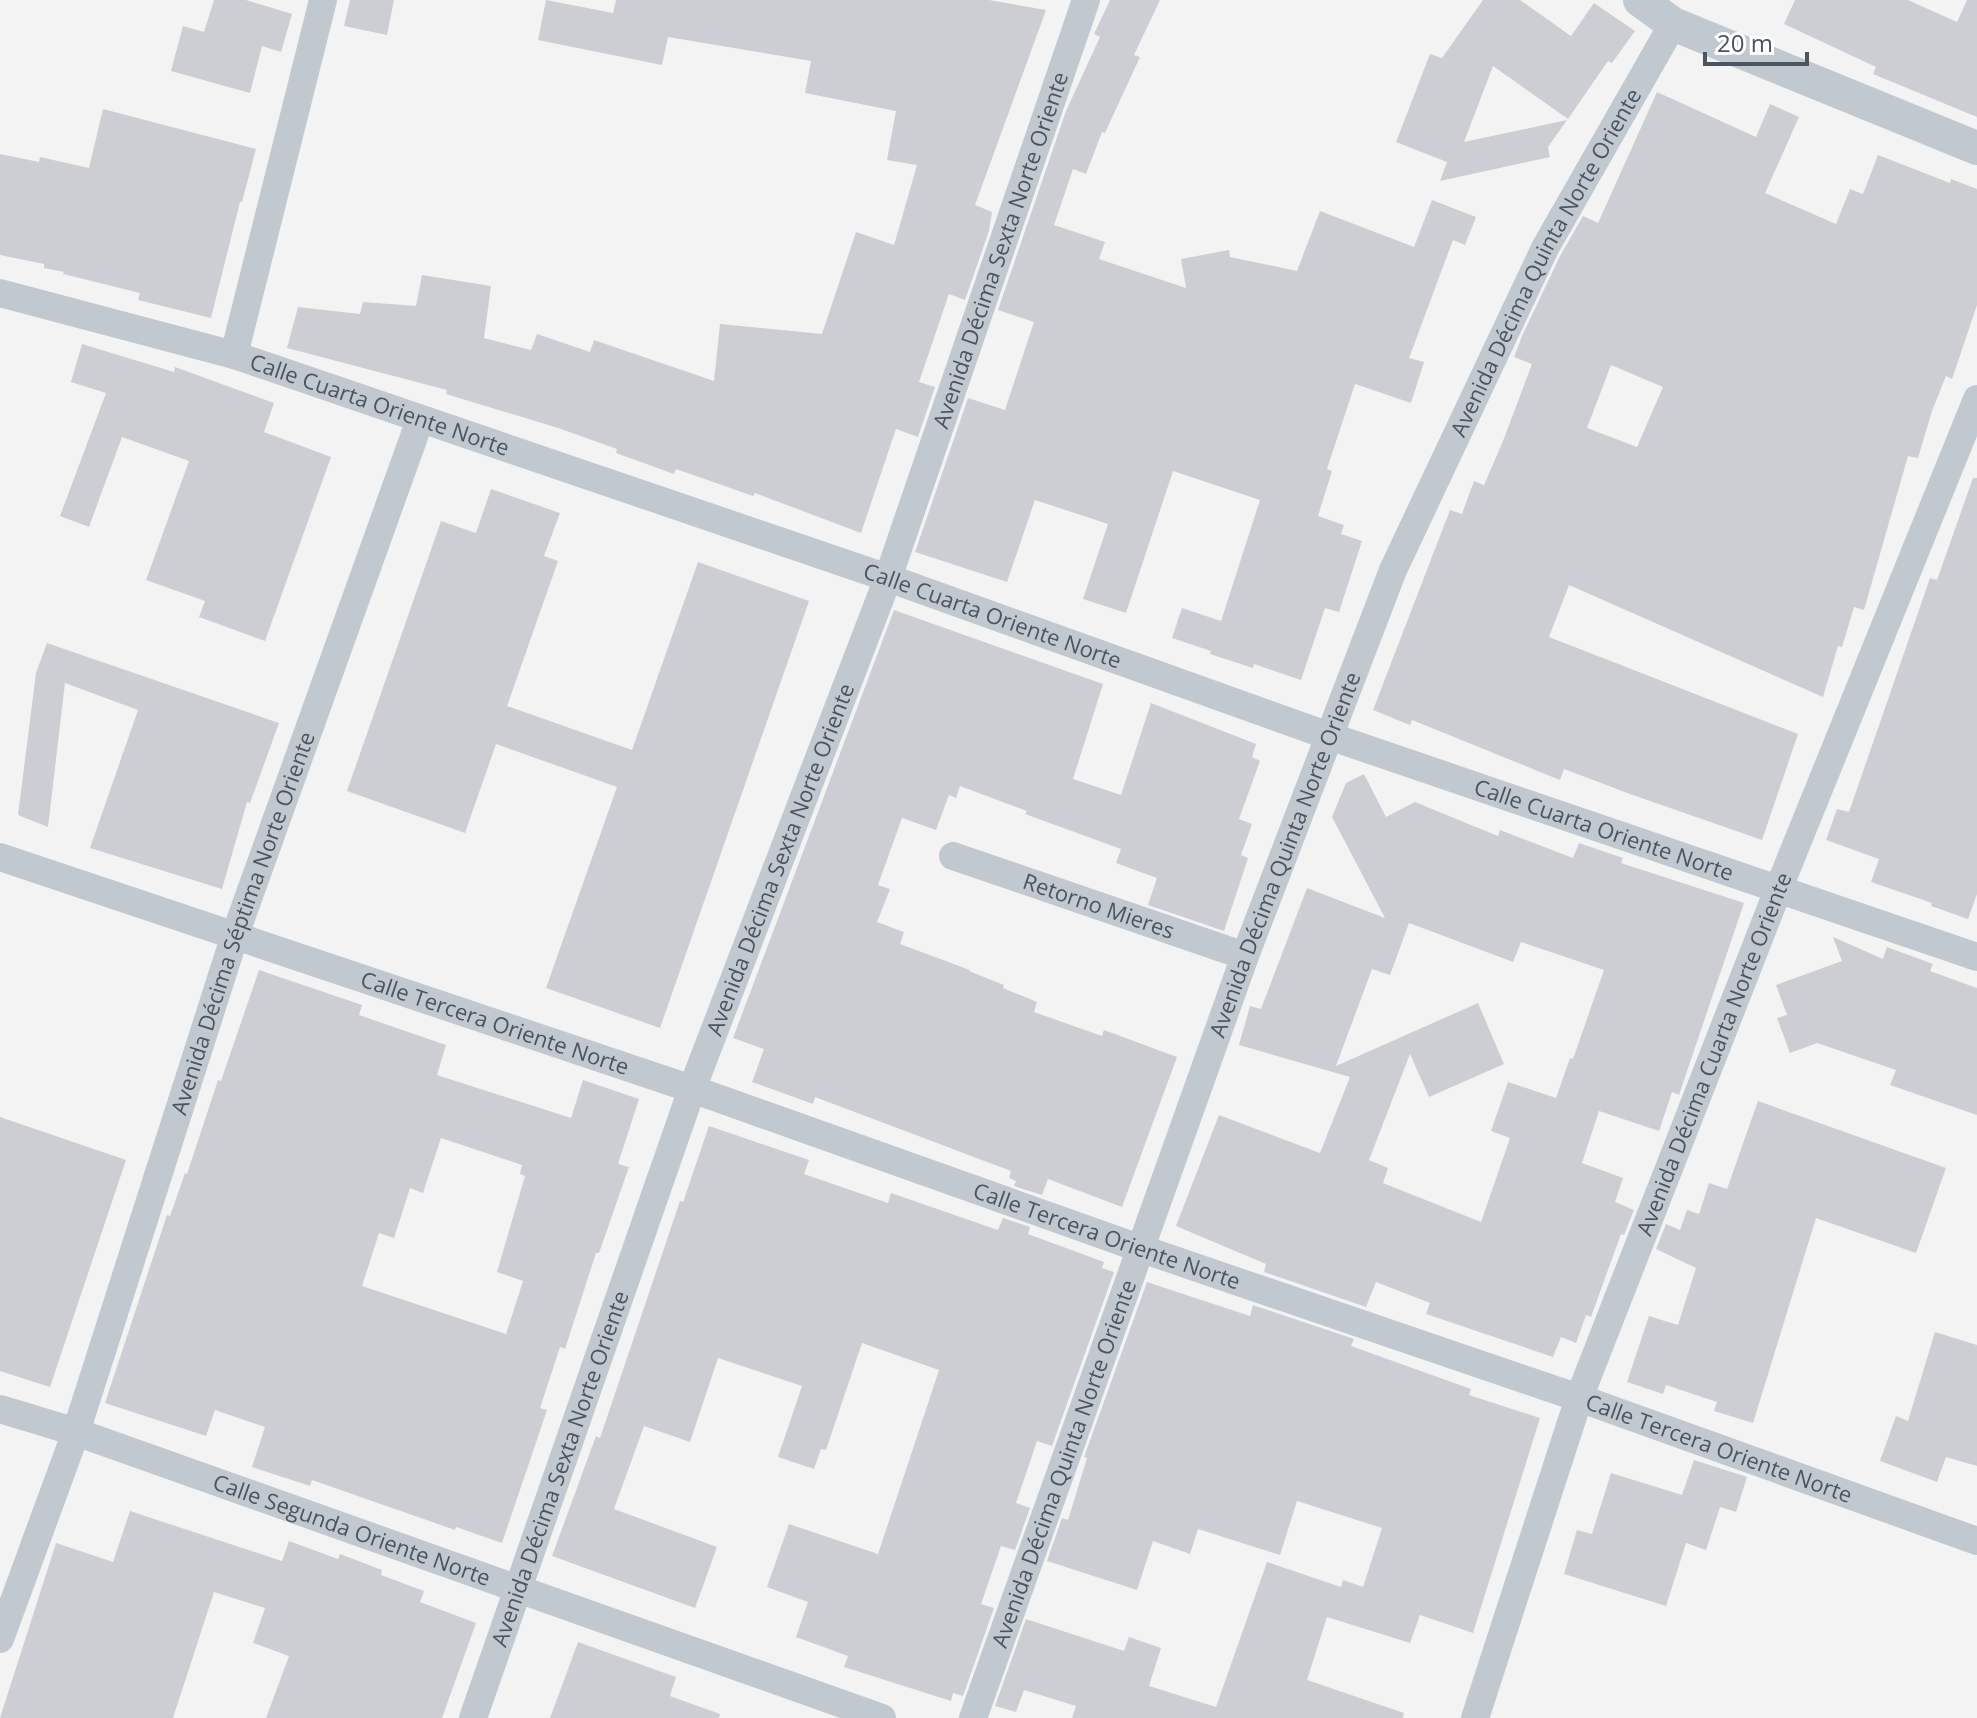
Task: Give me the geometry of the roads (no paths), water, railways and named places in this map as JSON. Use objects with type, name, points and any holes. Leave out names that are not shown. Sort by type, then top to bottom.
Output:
[{"type":"street","points":[[234,355],[323,0]]},
{"type":"street","points":[[1640,0],[1673,24],[1977,148]]},
{"type":"street","name":"Avenida Décima Sexta Norte Oriente","points":[[473,1718],[692,1089],[888,578],[1080,2]]},
{"type":"street","name":"Avenida Décima Quinta Norte Oriente","points":[[973,1718],[1245,956],[1393,570],[1545,248],[1673,24]]},
{"type":"street","name":"Calle Cuarta Oriente Norte","points":[[0,293],[234,355],[888,578],[1329,736],[1977,957]]},
{"type":"street","name":"Avenida Décima Cuarta Norte Oriente","points":[[1475,1718],[1579,1398],[1778,890],[1977,399]]},
{"type":"street","name":"Avenida Décima Séptima Norte Oriente","points":[[0,1639],[76,1432],[235,935],[420,420]]},
{"type":"street","name":"Retorno Mieres","points":[[953,856],[1245,956]]},
{"type":"street","name":"Calle Tercera Oriente Norte","points":[[0,857],[692,1089],[1139,1248],[1579,1398],[1977,1541]]},
{"type":"street","name":"Calle Segunda Oriente Norte","points":[[0,1409],[76,1432],[882,1718]]}]
